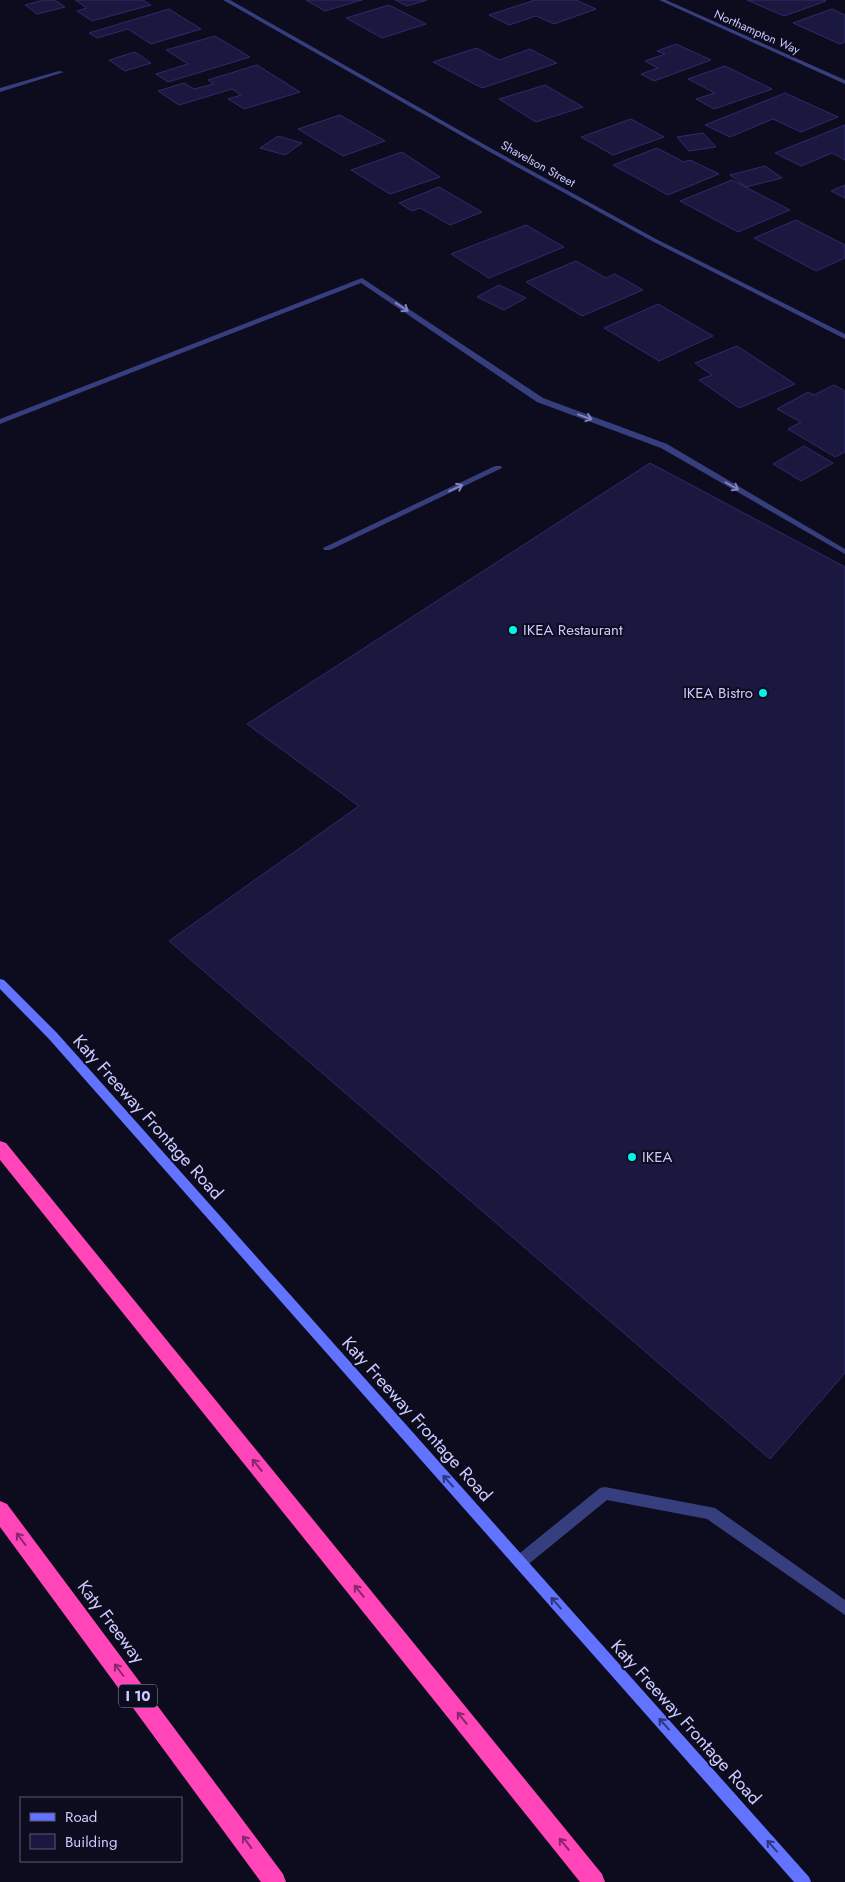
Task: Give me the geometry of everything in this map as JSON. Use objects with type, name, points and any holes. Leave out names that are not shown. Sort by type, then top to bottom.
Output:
[{"type":"highway","points":[[0,1148],[594,1882]]},
{"type":"highway","name":"Katy Freeway","points":[[0,1511],[275,1882]]},
{"type":"main road","name":"Katy Freeway Frontage Road","points":[[0,983],[60,1044],[804,1882]]},
{"type":"street","name":"Shavelson Street","points":[[226,0],[492,151],[654,240],[845,337]]},
{"type":"street","name":"Northampton Way","points":[[662,0],[845,82]]},
{"type":"street","points":[[0,90],[60,72]]},
{"type":"street","points":[[0,422],[362,280],[540,400],[664,446],[845,552]]},
{"type":"street","points":[[327,548],[498,468]]},
{"type":"street","points":[[520,1562],[605,1493],[710,1513],[845,1608]]},
{"type":"building","points":[[44,0],[55,0],[65,7],[37,14],[25,5]]},
{"type":"building","points":[[75,0],[143,0],[151,5],[92,21],[77,11],[87,8]]},
{"type":"building","points":[[306,0],[362,0],[325,11]]},
{"type":"building","points":[[395,0],[427,0],[407,6]]},
{"type":"building","points":[[535,0],[576,0],[596,9],[554,24],[536,16],[509,25],[489,15]]},
{"type":"building","points":[[747,0],[823,0],[826,1],[784,16]]},
{"type":"building","points":[[389,5],[426,24],[382,38],[346,18]]},
{"type":"building","points":[[169,9],[201,29],[151,44],[128,29],[97,38],[89,33]]},
{"type":"building","points":[[832,9],[845,15],[845,42],[840,44],[793,23]]},
{"type":"building","points":[[215,36],[250,57],[168,82],[156,74],[188,64],[166,50]]},
{"type":"building","points":[[676,44],[711,60],[654,81],[641,74],[658,68],[645,61],[665,54],[657,51]]},
{"type":"building","points":[[477,48],[499,60],[530,49],[557,63],[482,88],[433,62]]},
{"type":"building","points":[[135,52],[151,63],[125,71],[109,60]]},
{"type":"building","points":[[257,65],[300,92],[244,109],[228,99],[241,95],[232,89],[179,105],[158,91],[184,83],[194,89],[214,84],[208,80]]},
{"type":"building","points":[[725,66],[772,89],[714,109],[696,99],[715,93],[688,79]]},
{"type":"building","points":[[545,85],[583,107],[536,122],[499,99]]},
{"type":"building","points":[[785,93],[838,117],[801,132],[773,119],[730,137],[705,125]]},
{"type":"building","points":[[340,115],[385,141],[343,156],[298,129]]},
{"type":"building","points":[[631,119],[664,137],[613,155],[581,137]]},
{"type":"building","points":[[845,125],[845,160],[832,153],[801,166],[775,153]]},
{"type":"building","points":[[703,133],[716,147],[689,151],[677,137]]},
{"type":"building","points":[[278,136],[302,143],[285,155],[260,148]]},
{"type":"building","points":[[657,148],[684,162],[690,160],[719,174],[668,195],[613,165]]},
{"type":"building","points":[[402,152],[440,177],[390,194],[351,170]]},
{"type":"building","points":[[765,166],[782,178],[746,187],[730,175]]},
{"type":"building","points":[[732,180],[790,210],[738,232],[680,201]]},
{"type":"building","points":[[845,185],[845,198],[831,191]]},
{"type":"building","points":[[439,187],[482,212],[450,225],[420,208],[412,211],[399,203]]},
{"type":"building","points":[[796,220],[845,245],[845,258],[816,271],[754,238]]},
{"type":"building","points":[[526,225],[564,247],[489,278],[451,254]]},
{"type":"building","points":[[576,261],[606,278],[615,274],[643,290],[582,316],[526,282]]},
{"type":"building","points":[[499,285],[526,298],[504,310],[477,297]]},
{"type":"building","points":[[658,304],[713,336],[659,361],[604,328]]},
{"type":"building","points":[[737,346],[795,384],[739,408],[699,380],[712,375],[695,363]]},
{"type":"building","points":[[834,385],[845,391],[845,452],[835,457],[788,429],[801,422],[777,409],[808,392],[814,395]]},
{"type":"building","points":[[804,446],[833,463],[801,481],[773,464]]},
{"type":"building","name":"IKEA","points":[[650,463],[845,567],[845,1373],[770,1459],[169,941],[359,806],[247,724]]},
{"type":"place","name":"IKEA Restaurant","points":[[513,630]]},
{"type":"place","name":"IKEA Bistro","points":[[763,693]]},
{"type":"place","name":"IKEA","points":[[632,1157]]}]
